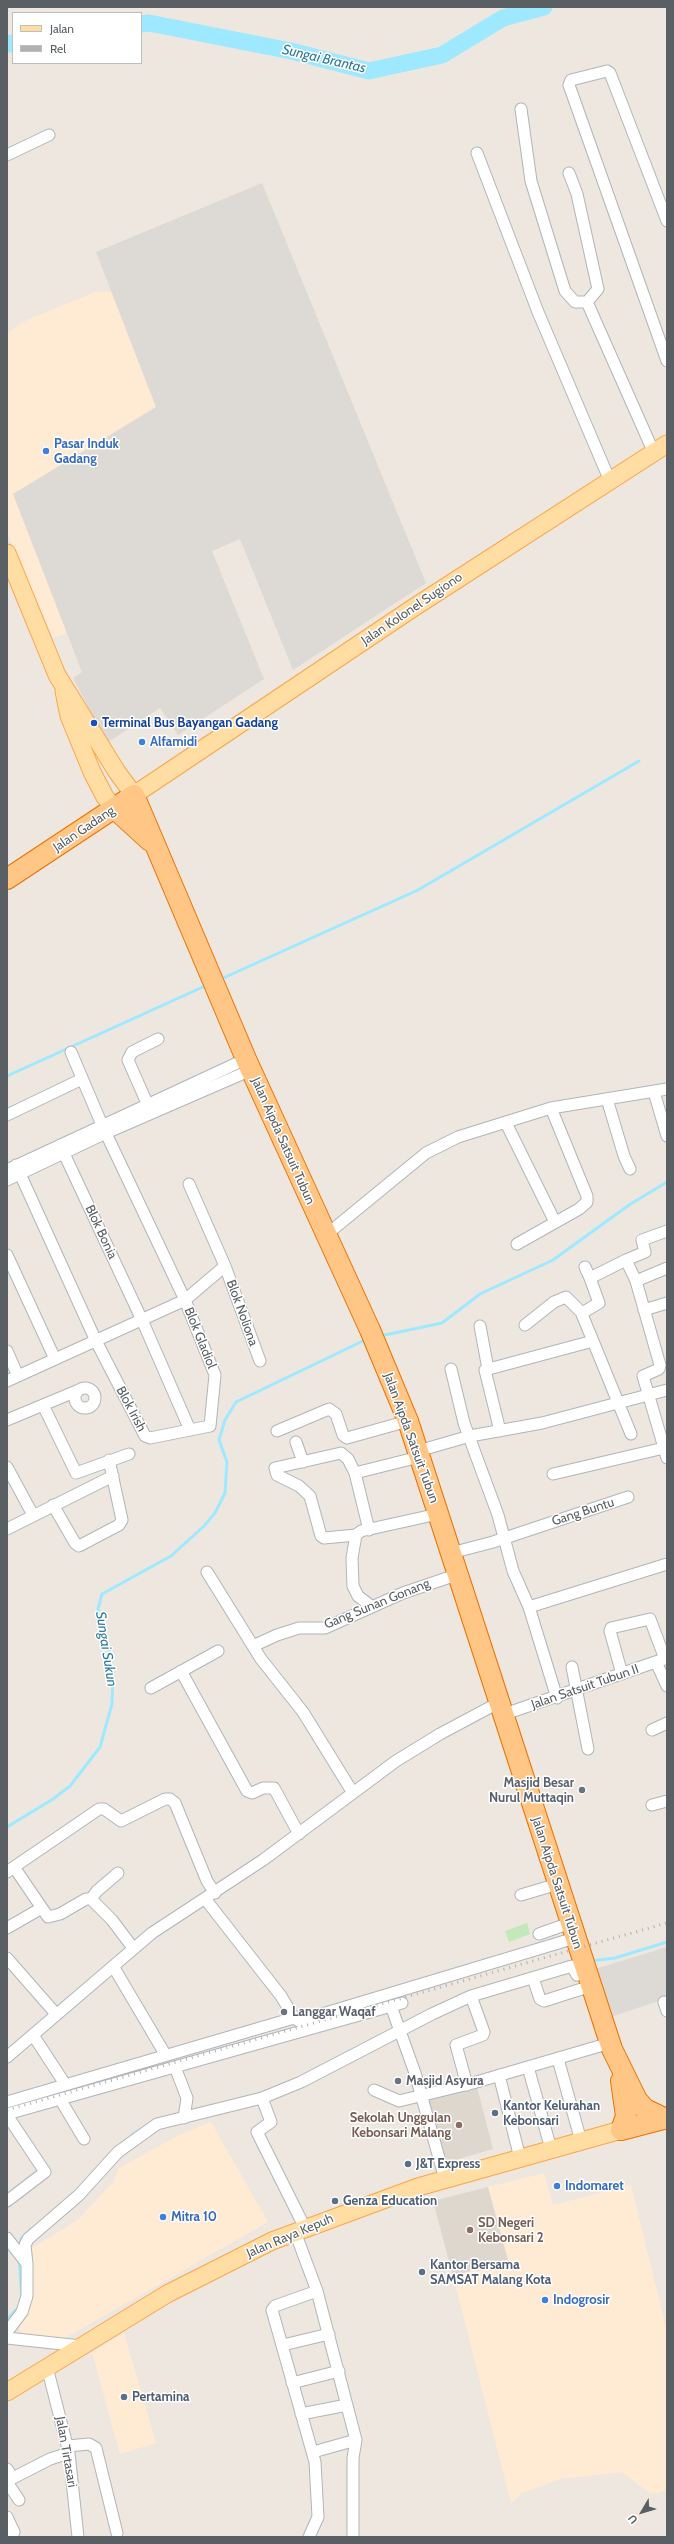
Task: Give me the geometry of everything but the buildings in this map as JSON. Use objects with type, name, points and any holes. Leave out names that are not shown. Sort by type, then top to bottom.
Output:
[{"type":"highway","name":"Jalan Gadang","points":[[7,880],[97,822],[134,796]]},
{"type":"highway","name":"Jalan Aipda Satsuit Tubun","points":[[134,796],[153,844],[248,1065],[370,1330],[408,1421],[451,1554],[456,1575],[612,2049],[626,2104],[626,2116],[620,2130]]},
{"type":"highway","name":"Jalan Aipda Satsuit Tubun","points":[[115,809],[153,844]]},
{"type":"highway","name":"Jalan Aipda Satsuit Tubun","points":[[612,2049],[637,2100],[645,2109],[666,2119]]},
{"type":"highway","points":[[620,2130],[666,2119]]},
{"type":"main road","name":"Jalan Kolonel Sugiono","points":[[160,778],[419,604],[660,448]]},
{"type":"main road","points":[[7,553],[63,686],[134,796]]},
{"type":"main road","points":[[63,686],[69,716],[92,772],[105,797],[115,809]]},
{"type":"main road","name":"Jalan Gadang","points":[[134,796],[160,778]]},
{"type":"main road","name":"Jalan Raya Kepuh","points":[[7,2392],[81,2346],[200,2277],[300,2230],[445,2179],[620,2130]]},
{"type":"street","points":[[667,221],[610,73],[608,71],[571,80],[568,85],[667,361]]},
{"type":"street","points":[[521,109],[531,181],[566,291],[569,299],[575,302],[587,302],[598,289],[577,194],[569,173]]},
{"type":"street","points":[[7,155],[49,135]]},
{"type":"street","points":[[477,153],[538,312],[610,480]]},
{"type":"street","points":[[587,302],[660,448]]},
{"type":"street","points":[[149,1108],[128,1060],[132,1052],[158,1039]]},
{"type":"street","points":[[71,1052],[104,1129],[185,1300]]},
{"type":"street","points":[[7,1180],[14,1170],[149,1108],[248,1065]]},
{"type":"street","points":[[7,1115],[82,1080]]},
{"type":"street","points":[[326,1235],[426,1153],[463,1136],[551,1108],[667,1089]]},
{"type":"street","points":[[654,1092],[667,1136]]},
{"type":"street","points":[[607,1099],[624,1156],[630,1169]]},
{"type":"street","points":[[517,1244],[579,1209],[587,1202],[587,1196],[551,1108]]},
{"type":"street","points":[[506,1123],[555,1222]]},
{"type":"street","name":"Blok Bonia","points":[[62,1149],[142,1320],[190,1430]]},
{"type":"street","points":[[14,1170],[96,1341]]},
{"type":"street","name":"Blok Noliona","points":[[189,1184],[225,1266],[260,1360]]},
{"type":"street","points":[[590,1278],[645,1252],[642,1240],[667,1231]]},
{"type":"street","points":[[7,1255],[55,1359]]},
{"type":"street","points":[[552,1474],[666,1453],[663,1429],[643,1376],[661,1367],[636,1281],[626,1260]]},
{"type":"street","points":[[7,1381],[185,1300],[225,1266]]},
{"type":"street","points":[[582,1313],[599,1303],[585,1267]]},
{"type":"street","points":[[636,1281],[667,1268]]},
{"type":"street","points":[[524,1325],[562,1297],[569,1299],[582,1313],[631,1434]]},
{"type":"street","name":"Blok Gladiol","points":[[185,1300],[215,1375],[211,1424],[208,1427],[190,1430]]},
{"type":"street","points":[[644,1310],[667,1303]]},
{"type":"street","points":[[480,1326],[488,1369]]},
{"type":"street","name":"Blok Irish","points":[[96,1341],[145,1436],[150,1438],[190,1430]]},
{"type":"street","points":[[500,1431],[484,1374],[488,1369],[593,1341]]},
{"type":"street","points":[[7,1351],[18,1376]]},
{"type":"street","points":[[451,1369],[470,1436],[498,1515],[513,1571],[529,1607],[557,1698]]},
{"type":"street","points":[[7,1420],[58,1398],[85,1388],[91,1391],[95,1400],[89,1408],[83,1408],[58,1398]]},
{"type":"street","points":[[77,1405],[75,1396],[79,1390]]},
{"type":"street","points":[[355,1473],[418,1454],[470,1436],[542,1423],[667,1390]]},
{"type":"street","points":[[43,1405],[84,1490]]},
{"type":"street","points":[[277,1431],[329,1409],[336,1414],[343,1435],[347,1438],[408,1421]]},
{"type":"street","points":[[296,1442],[303,1462]]},
{"type":"street","points":[[369,1530],[355,1473],[348,1459],[341,1453],[275,1468],[274,1471],[277,1475],[299,1486],[310,1496],[321,1536],[324,1538],[356,1535],[369,1530],[438,1514]]},
{"type":"street","points":[[76,1473],[129,1454]]},
{"type":"street","points":[[53,1505],[75,1543],[82,1546],[121,1522],[109,1460]]},
{"type":"street","points":[[7,1467],[32,1515]]},
{"type":"street","points":[[7,1529],[32,1515],[113,1476]]},
{"type":"street","name":"Gang Buntu","points":[[451,1554],[504,1539],[538,1526],[628,1497]]},
{"type":"street","points":[[356,1535],[352,1558],[353,1586],[358,1596],[371,1606]]},
{"type":"street","points":[[529,1607],[667,1564]]},
{"type":"street","points":[[207,1572],[253,1646],[303,1712],[353,1793]]},
{"type":"street","name":"Gang Sunan Gonang","points":[[253,1646],[276,1635],[299,1628],[325,1628],[371,1606],[432,1582],[456,1575]]},
{"type":"street","points":[[622,1674],[610,1631],[613,1627],[651,1620],[663,1660],[667,1686]]},
{"type":"street","points":[[150,1688],[218,1651]]},
{"type":"street","name":"Jalan Satsuit Tubun II","points":[[8,2053],[33,2034],[133,1948],[206,1900],[299,1834],[396,1761],[440,1734],[500,1709],[557,1698],[663,1660]]},
{"type":"street","points":[[572,1668],[588,1749]]},
{"type":"street","points":[[181,1671],[247,1791],[252,1793],[263,1788],[274,1788],[299,1834]]},
{"type":"street","points":[[652,1730],[667,1723]]},
{"type":"street","points":[[118,1873],[97,1891],[91,1899],[86,1899],[51,1918],[45,1916],[11,1870],[99,1809],[104,1809],[121,1821],[165,1799],[170,1799],[175,1803],[207,1881],[215,1893]]},
{"type":"street","points":[[652,1804],[667,1800]]},
{"type":"street","points":[[522,1895],[558,1884]]},
{"type":"street","points":[[91,1899],[112,1920],[133,1948]]},
{"type":"street","points":[[206,1900],[282,1996],[294,2018],[299,2021],[572,1930]]},
{"type":"street","points":[[7,1928],[40,1909]]},
{"type":"street","points":[[539,1934],[572,1930]]},
{"type":"street","points":[[7,1958],[56,2014]]},
{"type":"street","points":[[113,1966],[165,2054]]},
{"type":"street","points":[[7,2332],[26,2304],[14,2250],[25,2245],[28,2239],[79,2196],[118,2152],[157,2124],[185,2115],[262,2098],[301,2082],[400,2028],[471,1996],[573,1966],[576,1975],[586,1973]]},
{"type":"street","points":[[533,1978],[540,1999],[544,2001],[586,1973]]},
{"type":"street","points":[[467,2085],[456,2045],[483,2035],[484,2032],[471,1996]]},
{"type":"street","points":[[7,2201],[45,2172],[7,2114],[397,2005],[400,2028],[445,2179]]},
{"type":"street","points":[[7,2102],[165,2054],[294,2018]]},
{"type":"street","points":[[33,2034],[65,2084]]},
{"type":"street","points":[[374,2090],[396,2100],[421,2096],[467,2085],[558,2059],[612,2049]]},
{"type":"street","points":[[558,2059],[581,2140]]},
{"type":"street","points":[[528,2067],[551,2149]]},
{"type":"street","points":[[175,2068],[187,2098],[185,2115]]},
{"type":"street","points":[[499,2075],[520,2158]]},
{"type":"street","points":[[262,2098],[271,2122],[257,2132],[300,2230],[339,2371],[356,2440],[353,2458],[354,2537]]},
{"type":"street","points":[[60,2099],[84,2139]]},
{"type":"street","points":[[308,2537],[318,2517],[313,2452],[292,2383],[273,2308],[316,2291]]},
{"type":"street","points":[[282,2345],[329,2334]]},
{"type":"street","points":[[7,2338],[81,2346]]},
{"type":"street","name":"Jalan Tirtasari","points":[[47,2367],[69,2450],[78,2537]]},
{"type":"street","points":[[292,2383],[339,2371]]},
{"type":"street","points":[[301,2414],[347,2405]]},
{"type":"street","points":[[313,2452],[356,2440]]},
{"type":"street","points":[[19,2500],[8,2477],[69,2450],[89,2444],[96,2448],[117,2533]]},
{"type":"street","points":[[7,2518],[14,2532],[12,2537]]},
{"type":"shaded area","points":[[262,183],[426,583],[293,670],[240,539],[212,551],[264,679],[178,735],[160,708],[107,743],[73,678],[82,672],[13,494],[156,407],[96,252]]},
{"type":"shaded area","name":"Pasar Induk Gadang","points":[[111,291],[156,407],[13,494],[67,633],[53,638],[7,532],[7,333],[27,320],[95,292]]},
{"type":"shaded area","points":[[667,1947],[667,1998],[611,2017],[595,1969]]},
{"type":"shaded area","name":"Sekolah Unggulan Kebonsari Malang","points":[[476,2083],[493,2149],[442,2164],[423,2098]]},
{"type":"shaded area","name":"Mitra 10","points":[[211,2122],[268,2222],[65,2338],[24,2337],[17,2325],[28,2251],[79,2219],[114,2181],[118,2169],[177,2136]]},
{"type":"shaded area","points":[[544,2173],[553,2205],[631,2185],[667,2332],[667,2491],[651,2494],[622,2472],[560,2479],[522,2493],[511,2503],[453,2276],[508,2260],[488,2187]]},
{"type":"shaded area","name":"SD Negeri Kebonsari 2","points":[[488,2187],[508,2260],[453,2276],[433,2201]]},
{"type":"shaded area","name":"Pertamina","points":[[124,2333],[156,2443],[120,2454],[92,2352]]},
{"type":"green space","points":[[527,1923],[530,1934],[509,1942],[505,1931]]},
{"type":"waterway","name":"Sungai Brantas","points":[[142,24],[149,23],[291,51],[369,71],[442,55],[503,18],[544,7]]},
{"type":"waterway","name":"Sungai Brantas","points":[[7,44],[12,43]]},
{"type":"waterway","points":[[221,979],[418,890],[639,761]]},
{"type":"waterway","points":[[7,1076],[205,986]]},
{"type":"waterway","points":[[380,1336],[442,1323],[480,1294],[553,1260],[629,1205],[667,1182]]},
{"type":"waterway","name":"Sungai Sukun","points":[[7,1827],[53,1799],[70,1786],[100,1747],[112,1704],[113,1675],[109,1649],[98,1609],[102,1594],[171,1556],[204,1526],[215,1513],[225,1493],[227,1462],[219,1440],[225,1420],[236,1402],[367,1339]]},
{"type":"waterway","points":[[590,1961],[615,1958],[667,1942]]},
{"type":"waterway","points":[[132,2135],[149,2124]]},
{"type":"waterway","points":[[20,2245],[21,2239],[31,2229]]},
{"type":"waterway","points":[[19,2258],[22,2299]]},
{"type":"waterway","points":[[7,2319],[17,2309]]},
{"type":"railway","points":[[7,2110],[667,1923]]},
{"type":"place","name":"Pasar Induk Gadang","points":[[46,451]]},
{"type":"place","name":"Terminal Bus Bayangan Gadang","points":[[94,723]]},
{"type":"place","name":"Alfamidi","points":[[142,742]]},
{"type":"place","name":"Masjid Besar Nurul Muttaqin","points":[[582,1790]]},
{"type":"place","name":"Langgar Waqaf","points":[[284,2012]]},
{"type":"place","name":"Masjid Asyura","points":[[398,2081]]},
{"type":"place","name":"Kantor Kelurahan Kebonsari","points":[[495,2113]]},
{"type":"place","name":"Sekolah Unggulan Kebonsari Malang","points":[[459,2125]]},
{"type":"place","name":"J&T Express","points":[[408,2164]]},
{"type":"place","name":"Indomaret","points":[[557,2186]]},
{"type":"place","name":"Genza Education","points":[[335,2201]]},
{"type":"place","name":"Mitra 10","points":[[163,2217]]},
{"type":"place","name":"SD Negeri Kebonsari 2","points":[[470,2230]]},
{"type":"place","name":"Kantor Bersama SAMSAT Malang Kota","points":[[422,2272]]},
{"type":"place","name":"Indogrosir","points":[[545,2300]]},
{"type":"place","name":"Pertamina","points":[[124,2397]]}]
